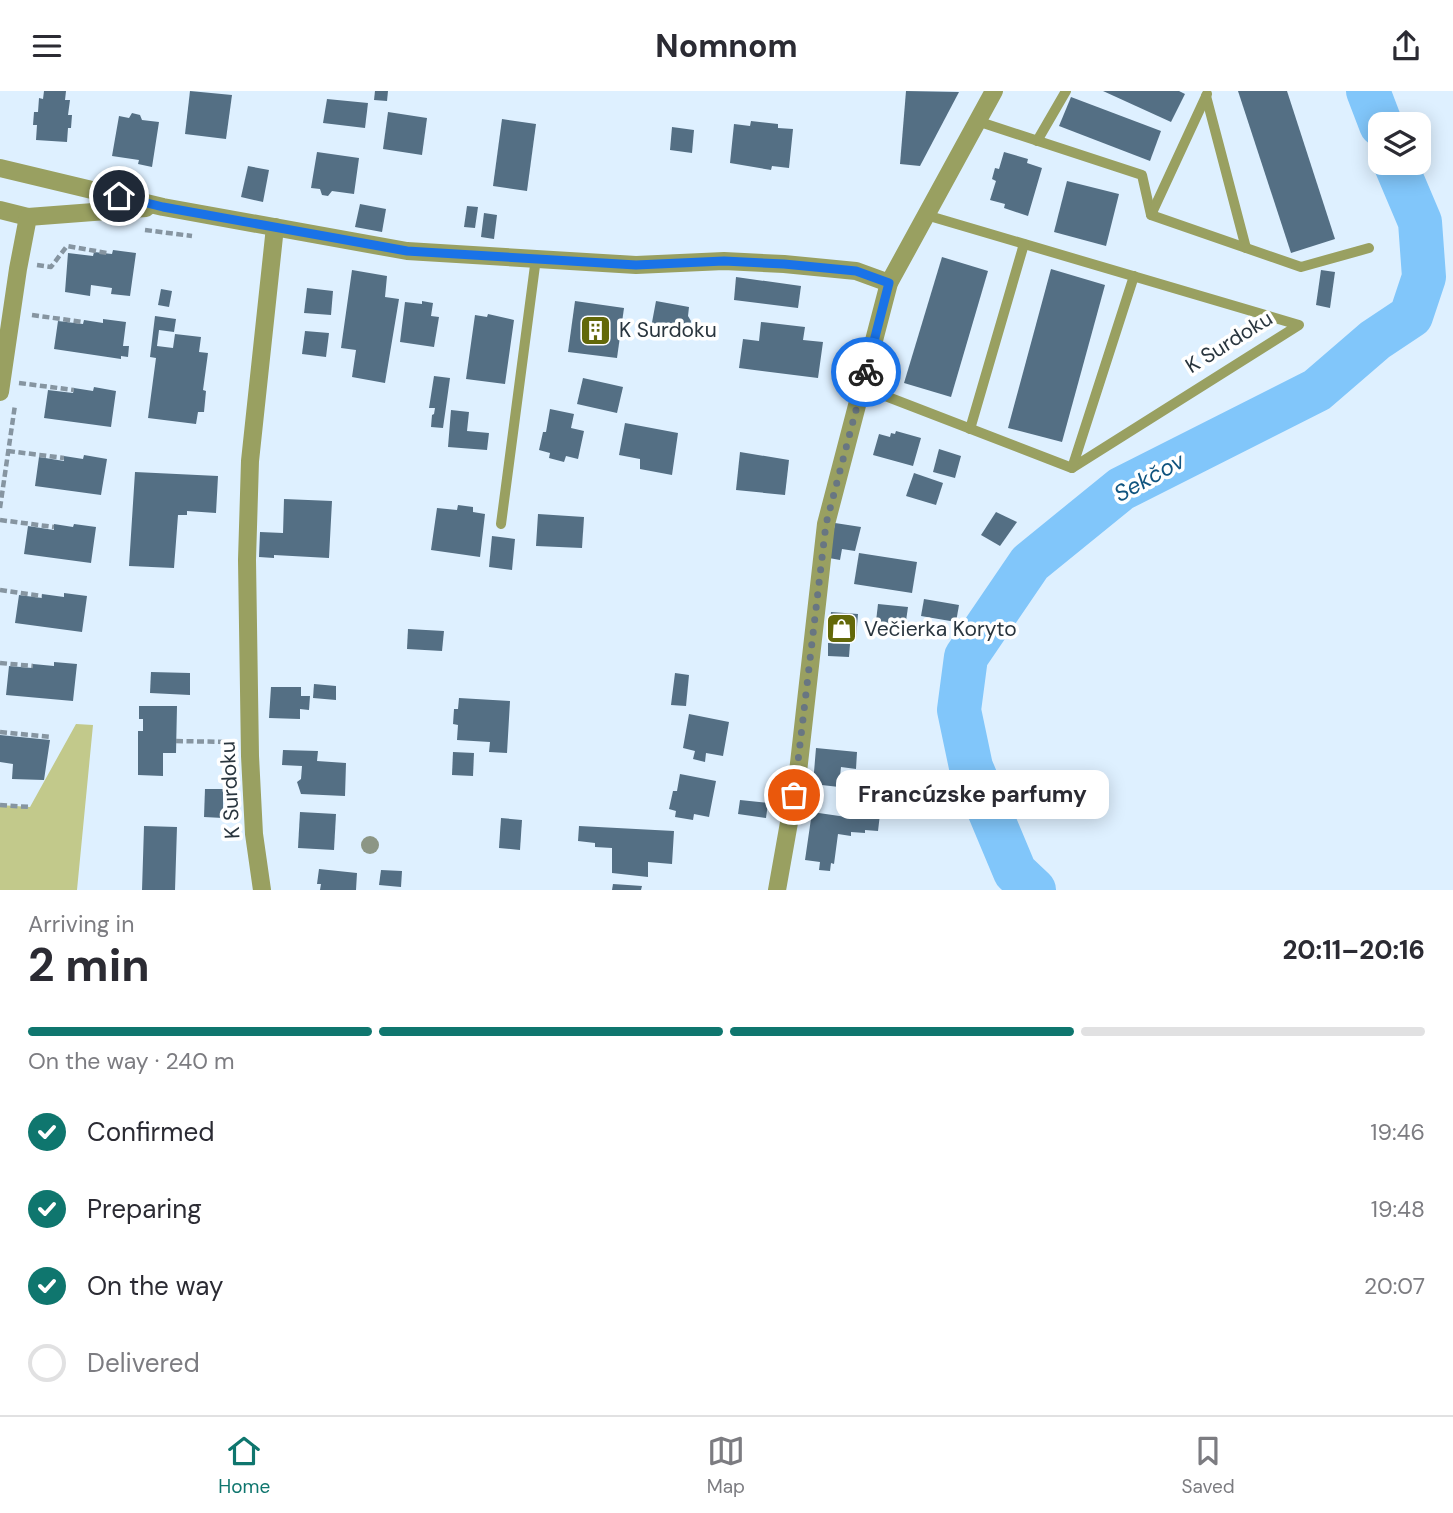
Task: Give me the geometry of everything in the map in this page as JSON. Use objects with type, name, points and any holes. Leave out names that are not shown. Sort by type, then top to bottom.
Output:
[{"type":"street","points":[[777,890],[798,772],[826,524],[889,283],[994,91]]},
{"type":"street","points":[[0,168],[163,207],[407,251],[636,265],[724,261],[784,264],[856,271],[889,283]]},
{"type":"street","points":[[0,210],[28,217],[163,207]]},
{"type":"street","points":[[0,392],[28,217]]},
{"type":"street","name":"K Surdoku","points":[[261,890],[254,834],[250,743],[247,560],[250,461],[275,227]]},
{"type":"lane","points":[[1037,141],[1066,91]]},
{"type":"lane","points":[[1151,215],[1208,92]]},
{"type":"lane","points":[[1208,92],[1246,248]]},
{"type":"lane","points":[[977,121],[1142,175],[1151,215]]},
{"type":"lane","name":"K Surdoku","points":[[926,215],[1299,325],[1072,468]]},
{"type":"lane","points":[[1151,215],[1301,267],[1369,248]]},
{"type":"lane","points":[[970,429],[1024,244]]},
{"type":"lane","points":[[501,524],[536,258]]},
{"type":"lane","points":[[862,387],[1072,468],[1134,276]]},
{"type":"path","points":[[36,265],[51,267],[67,246],[107,253]]},
{"type":"path","points":[[28,314],[83,322]]},
{"type":"path","points":[[18,383],[74,390]]},
{"type":"path","points":[[8,451],[64,458]]},
{"type":"path","points":[[0,520],[54,527]]},
{"type":"path","points":[[0,590],[42,596]]},
{"type":"path","points":[[0,663],[33,666]]},
{"type":"path","points":[[0,732],[51,737]]},
{"type":"path","points":[[176,741],[250,743]]},
{"type":"path","points":[[0,805],[30,807]]},
{"type":"green space","points":[[76,724],[93,725],[77,890],[0,890],[0,805],[30,807]]},
{"type":"building","points":[[44,91],[66,91],[65,100],[70,100],[68,115],[72,115],[67,142],[36,140],[34,112],[38,112],[39,98],[43,99]]},
{"type":"building","points":[[190,91],[232,95],[226,139],[185,134]]},
{"type":"building","points":[[375,91],[388,91],[387,101],[374,100]]},
{"type":"building","points":[[906,91],[959,92],[920,166],[900,164]]},
{"type":"building","points":[[1103,91],[1179,91],[1185,94],[1171,122]]},
{"type":"building","points":[[1238,91],[1287,91],[1335,239],[1291,253]]},
{"type":"building","points":[[1071,97],[1161,131],[1150,161],[1059,126]]},
{"type":"building","points":[[327,99],[368,103],[365,128],[323,123]]},
{"type":"building","points":[[388,112],[427,118],[422,155],[383,149]]},
{"type":"building","points":[[132,113],[140,115],[142,120],[159,122],[152,167],[138,164],[139,160],[112,156],[119,116],[129,118]]},
{"type":"building","points":[[502,119],[536,124],[527,191],[493,186]]},
{"type":"building","points":[[751,121],[778,124],[778,128],[793,129],[789,168],[772,166],[771,170],[730,163],[734,124],[750,126]]},
{"type":"building","points":[[672,127],[694,130],[692,153],[670,150]]},
{"type":"building","points":[[317,152],[359,158],[354,194],[332,191],[328,196],[322,195],[320,189],[311,188]]},
{"type":"building","points":[[1004,152],[1028,159],[1027,163],[1042,168],[1028,216],[1004,208],[1005,204],[990,200],[996,181],[992,179],[995,168],[999,169]]},
{"type":"building","points":[[248,166],[269,170],[263,202],[241,197]]},
{"type":"building","points":[[1067,181],[1119,194],[1106,246],[1054,232]]},
{"type":"building","points":[[360,204],[386,209],[382,232],[355,227]]},
{"type":"building","points":[[467,206],[478,207],[475,228],[464,227]]},
{"type":"building","points":[[484,213],[497,215],[494,239],[481,237]]},
{"type":"building","points":[[113,250],[136,253],[130,296],[111,294],[112,288],[91,285],[90,296],[65,292],[68,253],[93,256],[94,252],[112,254]]},
{"type":"building","points":[[942,257],[988,271],[951,397],[904,383]]},
{"type":"building","points":[[1051,269],[1105,285],[1062,442],[1008,428]]},
{"type":"building","points":[[352,270],[387,276],[385,297],[399,299],[385,383],[352,377],[356,350],[341,348]]},
{"type":"building","points":[[1321,270],[1335,272],[1330,308],[1316,305]]},
{"type":"building","points":[[736,277],[801,286],[798,308],[734,300]]},
{"type":"building","points":[[307,288],[333,291],[331,315],[304,313]]},
{"type":"building","points":[[161,289],[172,291],[169,307],[158,305]]},
{"type":"building","points":[[422,301],[433,303],[431,316],[439,317],[434,347],[400,342],[405,302],[422,304]]},
{"type":"building","name":"K Surdoku","points":[[575,301],[624,308],[617,358],[568,352]]},
{"type":"building","points":[[656,301],[689,307],[688,316],[691,321],[684,339],[650,333]]},
{"type":"building","points":[[488,314],[514,320],[505,384],[466,379],[475,315],[487,317]]},
{"type":"building","points":[[155,316],[176,319],[174,332],[159,330],[157,346],[173,348],[175,334],[201,337],[199,352],[208,353],[203,390],[206,391],[204,412],[198,412],[196,424],[148,418],[156,358],[150,357]]},
{"type":"building","points":[[103,319],[126,322],[123,346],[129,346],[128,357],[121,356],[121,359],[54,349],[58,321],[83,324],[84,320],[103,323]]},
{"type":"building","points":[[761,322],[805,327],[803,340],[823,342],[818,378],[739,368],[743,339],[759,341]]},
{"type":"building","points":[[305,331],[329,333],[326,357],[302,354]]},
{"type":"building","points":[[434,376],[450,378],[443,428],[431,427],[435,408],[429,408]]},
{"type":"building","points":[[583,378],[623,387],[617,413],[577,404]]},
{"type":"building","points":[[94,387],[116,391],[111,427],[44,418],[48,390],[73,393],[74,388],[93,391]]},
{"type":"building","points":[[550,409],[574,414],[571,428],[584,431],[578,459],[566,456],[564,462],[549,458],[550,453],[539,450]]},
{"type":"building","points":[[451,410],[469,412],[467,431],[489,433],[487,450],[448,447]]},
{"type":"building","points":[[625,423],[678,433],[672,475],[640,469],[640,459],[619,455]]},
{"type":"building","points":[[896,431],[921,438],[913,466],[873,455],[879,434],[890,437],[891,433],[895,434]]},
{"type":"building","points":[[939,449],[961,456],[955,478],[933,472]]},
{"type":"building","points":[[740,452],[789,460],[785,495],[736,490]]},
{"type":"building","points":[[84,455],[107,459],[101,495],[35,486],[39,457],[64,461],[64,456],[83,459]]},
{"type":"building","points":[[135,472],[218,476],[216,513],[187,511],[187,515],[178,515],[174,568],[129,566]]},
{"type":"building","points":[[914,473],[943,483],[936,505],[906,496]]},
{"type":"building","points":[[284,499],[332,501],[329,558],[274,555],[274,558],[259,557],[260,532],[283,533]]},
{"type":"building","points":[[458,505],[473,507],[473,512],[485,514],[480,557],[431,550],[437,508],[457,510]]},
{"type":"building","points":[[996,512],[1017,522],[1000,546],[981,535]]},
{"type":"building","points":[[538,514],[584,517],[582,548],[536,546]]},
{"type":"building","points":[[835,523],[861,527],[855,551],[842,549],[840,560],[829,558]]},
{"type":"building","points":[[54,524],[96,527],[91,563],[24,554],[28,526],[54,530]]},
{"type":"building","points":[[492,536],[515,539],[512,570],[489,567]]},
{"type":"building","points":[[859,553],[917,562],[912,593],[854,584]]},
{"type":"building","points":[[64,593],[87,596],[82,632],[15,623],[19,595],[42,598],[42,594],[64,597]]},
{"type":"building","points":[[924,599],[959,605],[956,622],[921,616]]},
{"type":"building","points":[[878,604],[908,607],[904,635],[875,630]]},
{"type":"building","points":[[831,612],[858,614],[856,639],[829,637]]},
{"type":"building","points":[[408,629],[444,631],[442,651],[407,649]]},
{"type":"building","points":[[828,643],[850,644],[849,657],[828,656]]},
{"type":"building","points":[[54,662],[77,664],[73,701],[6,695],[9,666],[32,668],[33,664],[54,666]]},
{"type":"building","points":[[151,672],[190,673],[190,695],[150,693]]},
{"type":"building","points":[[675,673],[689,675],[686,706],[671,705]]},
{"type":"building","points":[[314,684],[336,686],[336,700],[313,698]]},
{"type":"building","points":[[271,687],[301,687],[301,696],[310,696],[309,710],[300,709],[300,719],[269,718]]},
{"type":"building","points":[[459,698],[510,701],[507,753],[489,752],[490,742],[457,740],[458,725],[453,724],[454,709],[458,709]]},
{"type":"building","points":[[139,706],[177,706],[176,753],[163,753],[163,776],[138,775],[138,731],[143,731]]},
{"type":"building","points":[[689,714],[729,722],[723,756],[706,753],[705,762],[693,759],[695,751],[683,748]]},
{"type":"building","points":[[0,735],[50,740],[44,780],[12,779],[13,764],[0,762]]},
{"type":"building","points":[[816,748],[857,752],[856,769],[841,767],[839,787],[813,784]]},
{"type":"building","points":[[283,750],[318,751],[317,761],[346,763],[345,796],[301,794],[297,782],[301,779],[302,766],[282,765]]},
{"type":"building","points":[[453,752],[474,753],[473,776],[452,775]]},
{"type":"building","points":[[680,774],[716,781],[709,817],[694,814],[693,820],[675,817],[676,811],[669,809],[673,791],[677,791]]},
{"type":"building","points":[[205,789],[223,789],[223,818],[204,817]]},
{"type":"building","points":[[740,800],[768,803],[766,818],[738,814]]},
{"type":"building","points":[[854,810],[880,814],[878,831],[851,832],[851,836],[838,834],[834,864],[831,863],[830,871],[819,870],[820,862],[805,860],[812,812],[853,818]]},
{"type":"building","points":[[300,812],[336,814],[334,850],[298,848]]},
{"type":"building","points":[[501,818],[522,820],[520,850],[499,848]]},
{"type":"building","points":[[144,826],[177,827],[175,890],[142,890]]},
{"type":"building","points":[[579,826],[674,831],[672,864],[648,862],[648,877],[612,873],[612,848],[595,847],[595,843],[578,841]]},
{"type":"building","points":[[319,869],[357,873],[356,890],[320,890],[321,884],[317,884]]},
{"type":"building","points":[[381,870],[402,871],[401,887],[379,885]]},
{"type":"building","points":[[613,884],[642,886],[641,890],[612,890]]},
{"type":"waterway","name":"Sekčov","points":[[1368,91],[1376,112]]},
{"type":"waterway","name":"Sekčov","points":[[1034,890],[1015,872],[971,767],[959,710],[966,657],[1030,563],[1121,489],[1317,390],[1375,340],[1411,316],[1424,277],[1420,222],[1400,175]]},
{"type":"way so far","points":[[794,795],[826,524],[866,372]]},
{"type":"place","name":"K Surdoku","points":[[596,330]]},
{"type":"place","name":"Večierka Koryto","points":[[841,629]]},
{"type":"place","name":"Francúzske parfumy","points":[[794,795]]},
{"type":"route","points":[[119,196],[163,207],[407,251],[636,265],[724,261],[856,271],[889,283],[866,372]]}]
